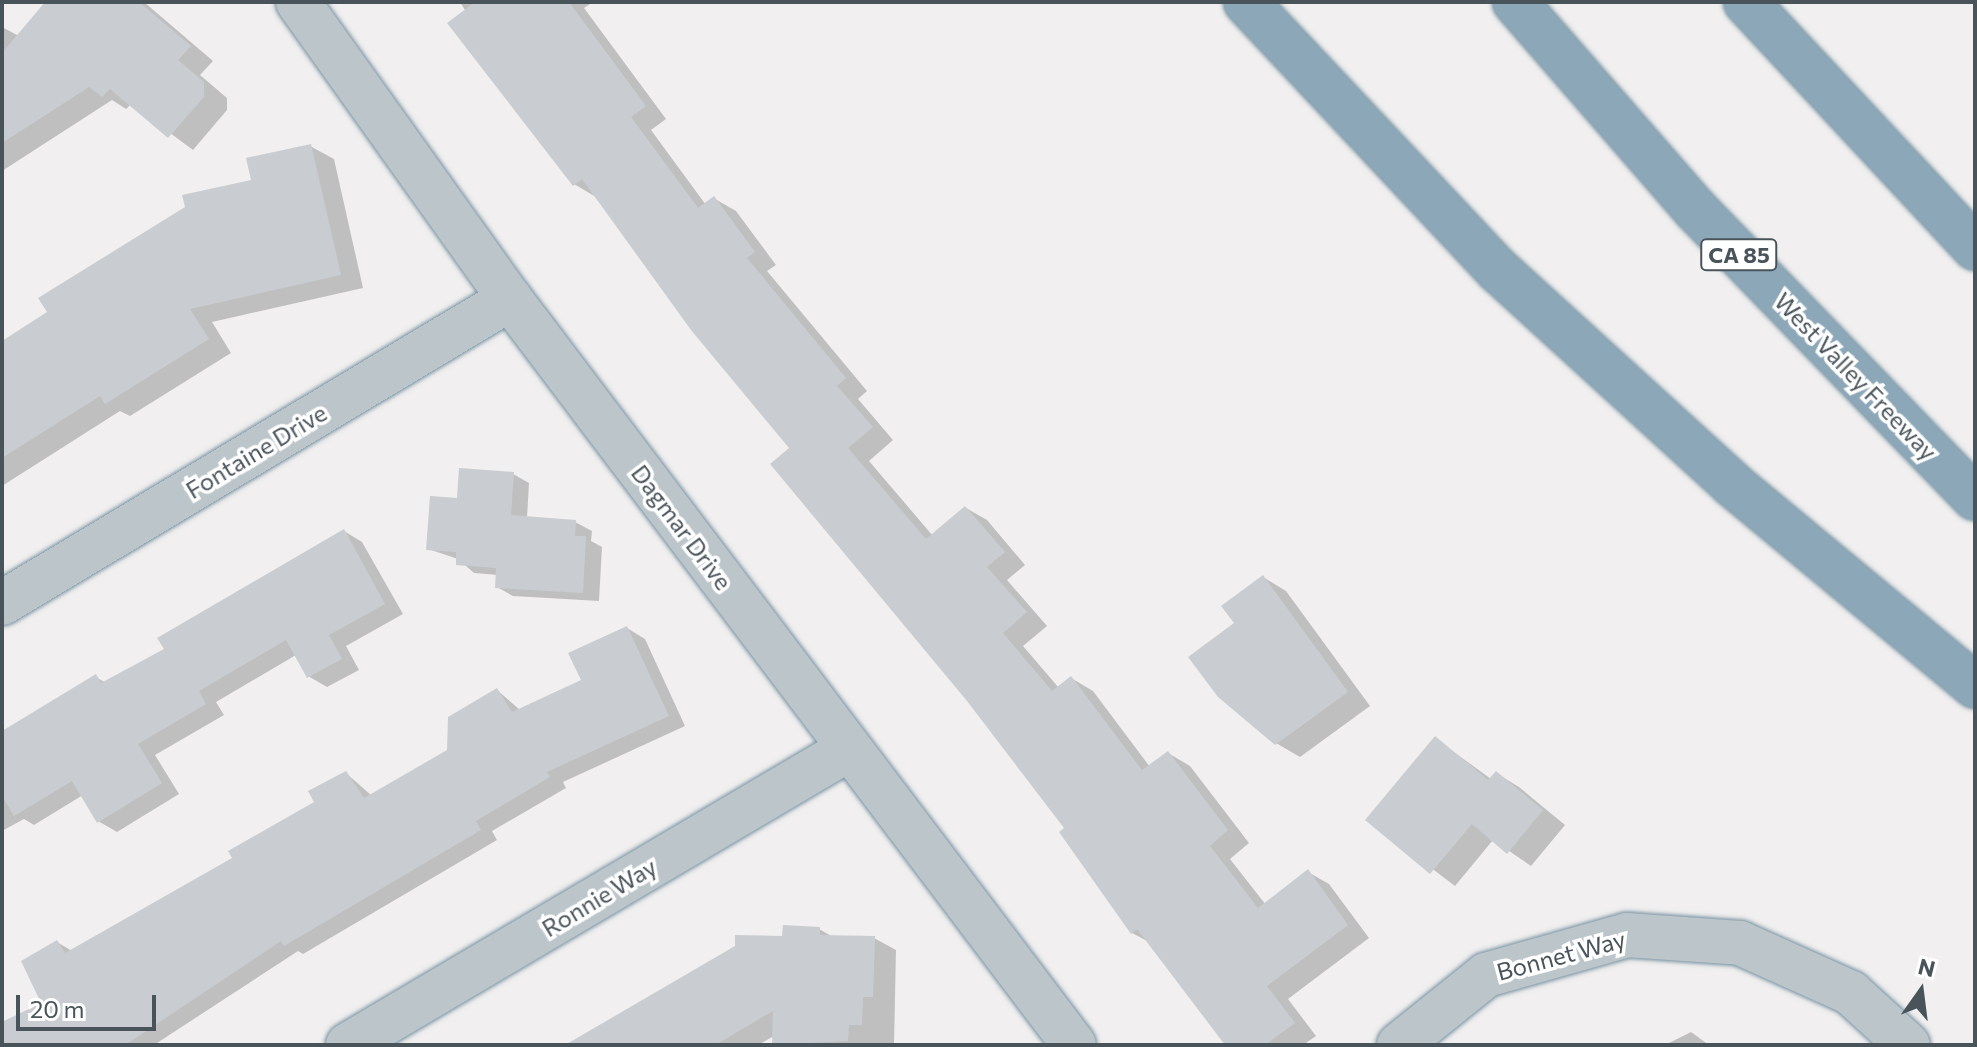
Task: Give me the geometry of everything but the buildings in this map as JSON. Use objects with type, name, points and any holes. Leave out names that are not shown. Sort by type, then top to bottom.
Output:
[{"type":"highway","points":[[1246,2],[1498,270],[1732,484],[1975,686]]},
{"type":"highway","name":"West Valley Freeway","points":[[1515,2],[1695,209],[1975,498]]},
{"type":"highway","points":[[1746,2],[1975,248]]},
{"type":"street","name":"Dagmar Drive","points":[[298,2],[510,299],[1074,1045]]},
{"type":"street","name":"Fontaine Drive","points":[[2,603],[510,299]]},
{"type":"street","name":"Ronnie Way","points":[[348,1045],[849,749]]},
{"type":"street","name":"Bonnet Way","points":[[1399,1045],[1486,975],[1627,935],[1740,943],[1851,993],[1908,1045]]}]
